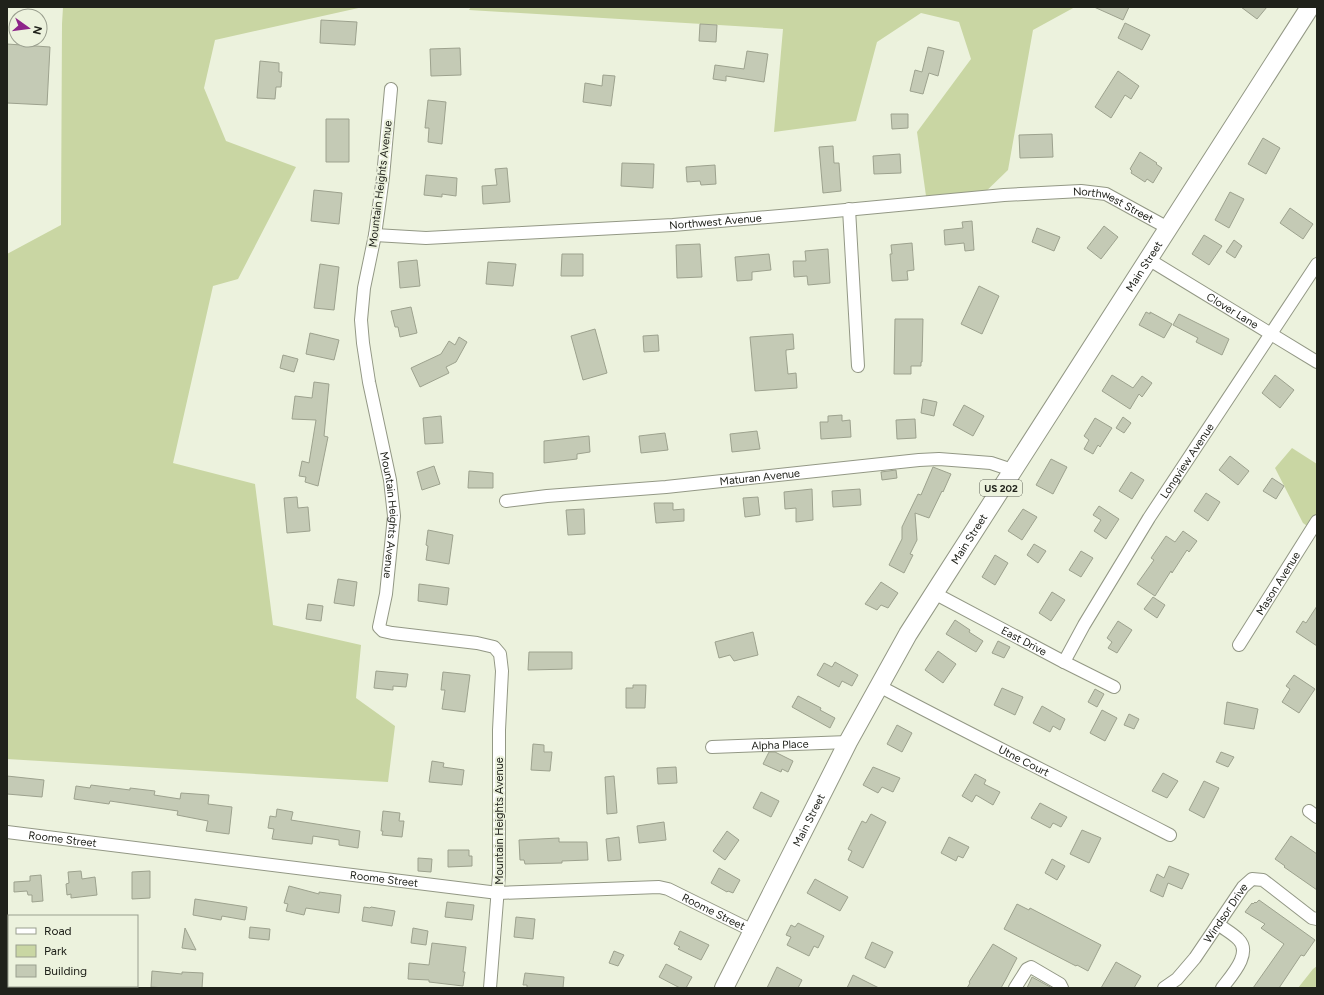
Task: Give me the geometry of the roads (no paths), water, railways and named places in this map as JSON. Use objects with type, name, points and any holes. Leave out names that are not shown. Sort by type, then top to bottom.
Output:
[{"type":"main road","name":"Main Street","points":[[724,988],[848,742],[908,634],[1310,7]]},
{"type":"street","name":"Mountain Heights Avenue","points":[[391,89],[376,236],[364,288],[361,320],[369,382],[390,480],[394,516],[386,594],[379,627],[384,632],[477,643],[494,647],[500,654],[502,671],[499,730],[498,893],[490,988]]},
{"type":"street","name":"Northwest Street","points":[[1055,192],[1080,191],[1106,194],[1168,228]]},
{"type":"street","name":"Northwest Avenue","points":[[376,236],[426,238],[673,225],[1004,195],[1055,192]]},
{"type":"street","points":[[849,210],[858,366]]},
{"type":"street","name":"Clover Lane","points":[[1148,259],[1317,362]]},
{"type":"street","name":"Longview Avenue","points":[[1064,662],[1084,625],[1149,518],[1317,264]]},
{"type":"street","name":"Maturan Avenue","points":[[506,501],[547,496],[666,487],[939,458],[991,463],[1012,470]]},
{"type":"street","name":"Mason Avenue","points":[[1239,645],[1317,521]]},
{"type":"street","name":"East Drive","points":[[934,593],[1114,687]]},
{"type":"street","name":"Utne Court","points":[[878,686],[1170,836]]},
{"type":"street","name":"Alpha Place","points":[[712,747],[848,742]]},
{"type":"street","name":"Roome Street","points":[[7,832],[498,893],[659,887],[668,889],[752,931]]},
{"type":"street","name":"Windsor Drive","points":[[1164,988],[1177,979],[1195,958],[1242,887],[1252,879],[1263,880],[1312,918],[1317,919]]},
{"type":"street","points":[[1218,924],[1239,940],[1244,952],[1242,960],[1222,988]]},
{"type":"street","points":[[1015,988],[1027,969],[1031,967],[1060,984],[1062,988]]}]
